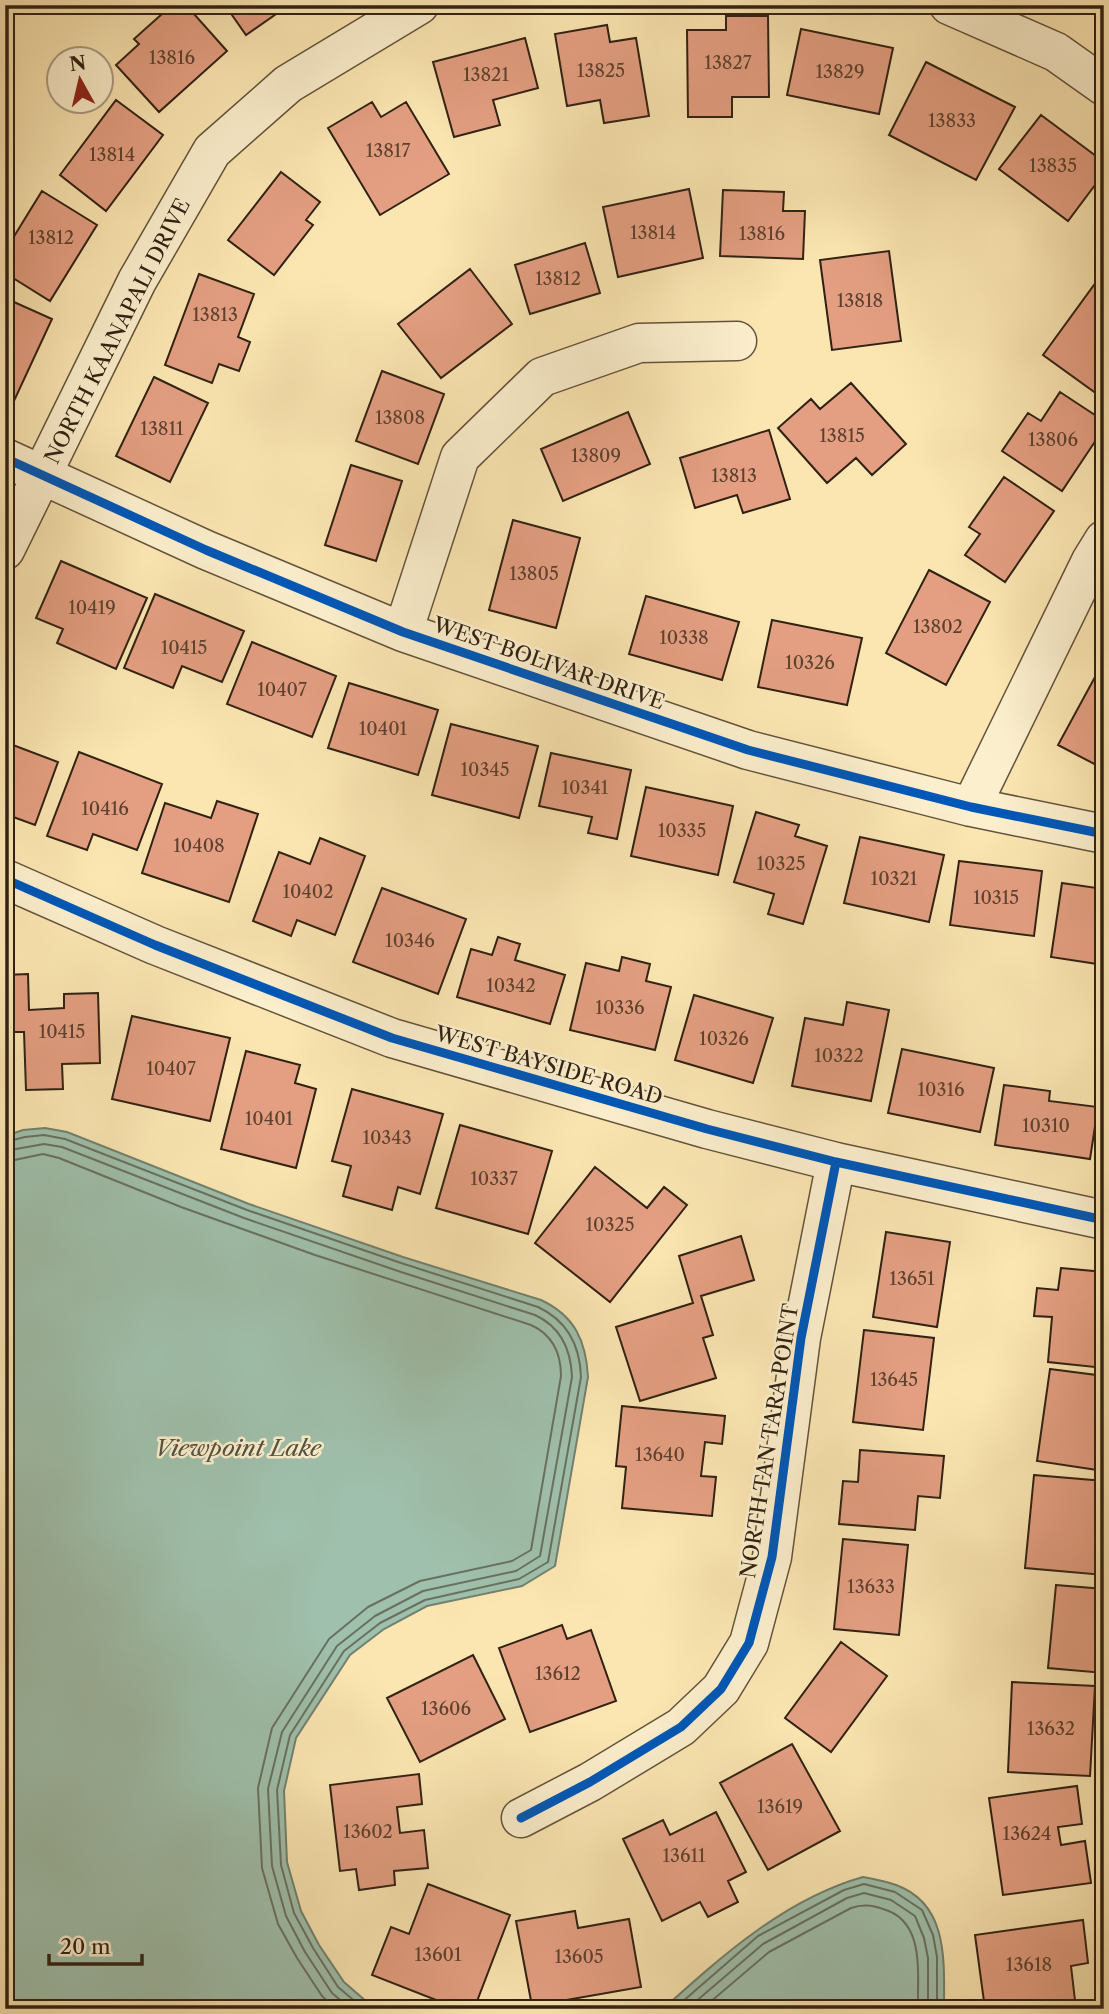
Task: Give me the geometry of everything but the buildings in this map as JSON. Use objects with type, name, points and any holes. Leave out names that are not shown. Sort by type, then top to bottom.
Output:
[{"type":"street","name":"NORTH KAANAPALI DRIVE","points":[[5,550],[137,281],[212,151],[288,84],[419,5]]},
{"type":"street","points":[[949,5],[1056,52],[1104,86]]},
{"type":"street","points":[[403,632],[460,457],[542,377],[639,343],[737,341]]},
{"type":"street","name":"WEST BOLIVAR DRIVE","points":[[5,458],[287,586],[403,632],[748,750],[971,807],[1104,834]]},
{"type":"street","points":[[971,807],[1091,561],[1104,540]]},
{"type":"street","name":"WEST BAYSIDE ROAD","points":[[5,879],[155,946],[392,1038],[707,1129],[836,1162],[1104,1220]]},
{"type":"street","name":"NORTH TAN TARA POINT","points":[[522,1818],[590,1782],[681,1727],[721,1689],[749,1643],[772,1557],[801,1338],[836,1162]]},
{"type":"water","name":"Viewpoint Lake","points":[[45,1128],[67,1132],[249,1204],[403,1257],[541,1300],[553,1306],[570,1322],[581,1341],[588,1377],[555,1566],[522,1586],[427,1606],[384,1629],[350,1655],[296,1738],[284,1791],[287,1862],[301,1911],[319,1945],[344,1982],[375,2009],[5,2009],[5,1136],[23,1130]]},
{"type":"water","points":[[863,1877],[896,1885],[913,1894],[926,1906],[940,1936],[944,2009],[663,2009],[708,1969],[781,1914],[807,1899]]},
{"type":"cycle path","points":[[5,458],[206,550],[403,632],[748,750],[971,807],[1104,834]]},
{"type":"cycle path","points":[[5,879],[155,945],[392,1038],[707,1129],[836,1162],[1104,1220]]},
{"type":"cycle path","points":[[521,1818],[590,1782],[681,1727],[721,1689],[749,1643],[772,1557],[801,1338],[836,1162]]}]
